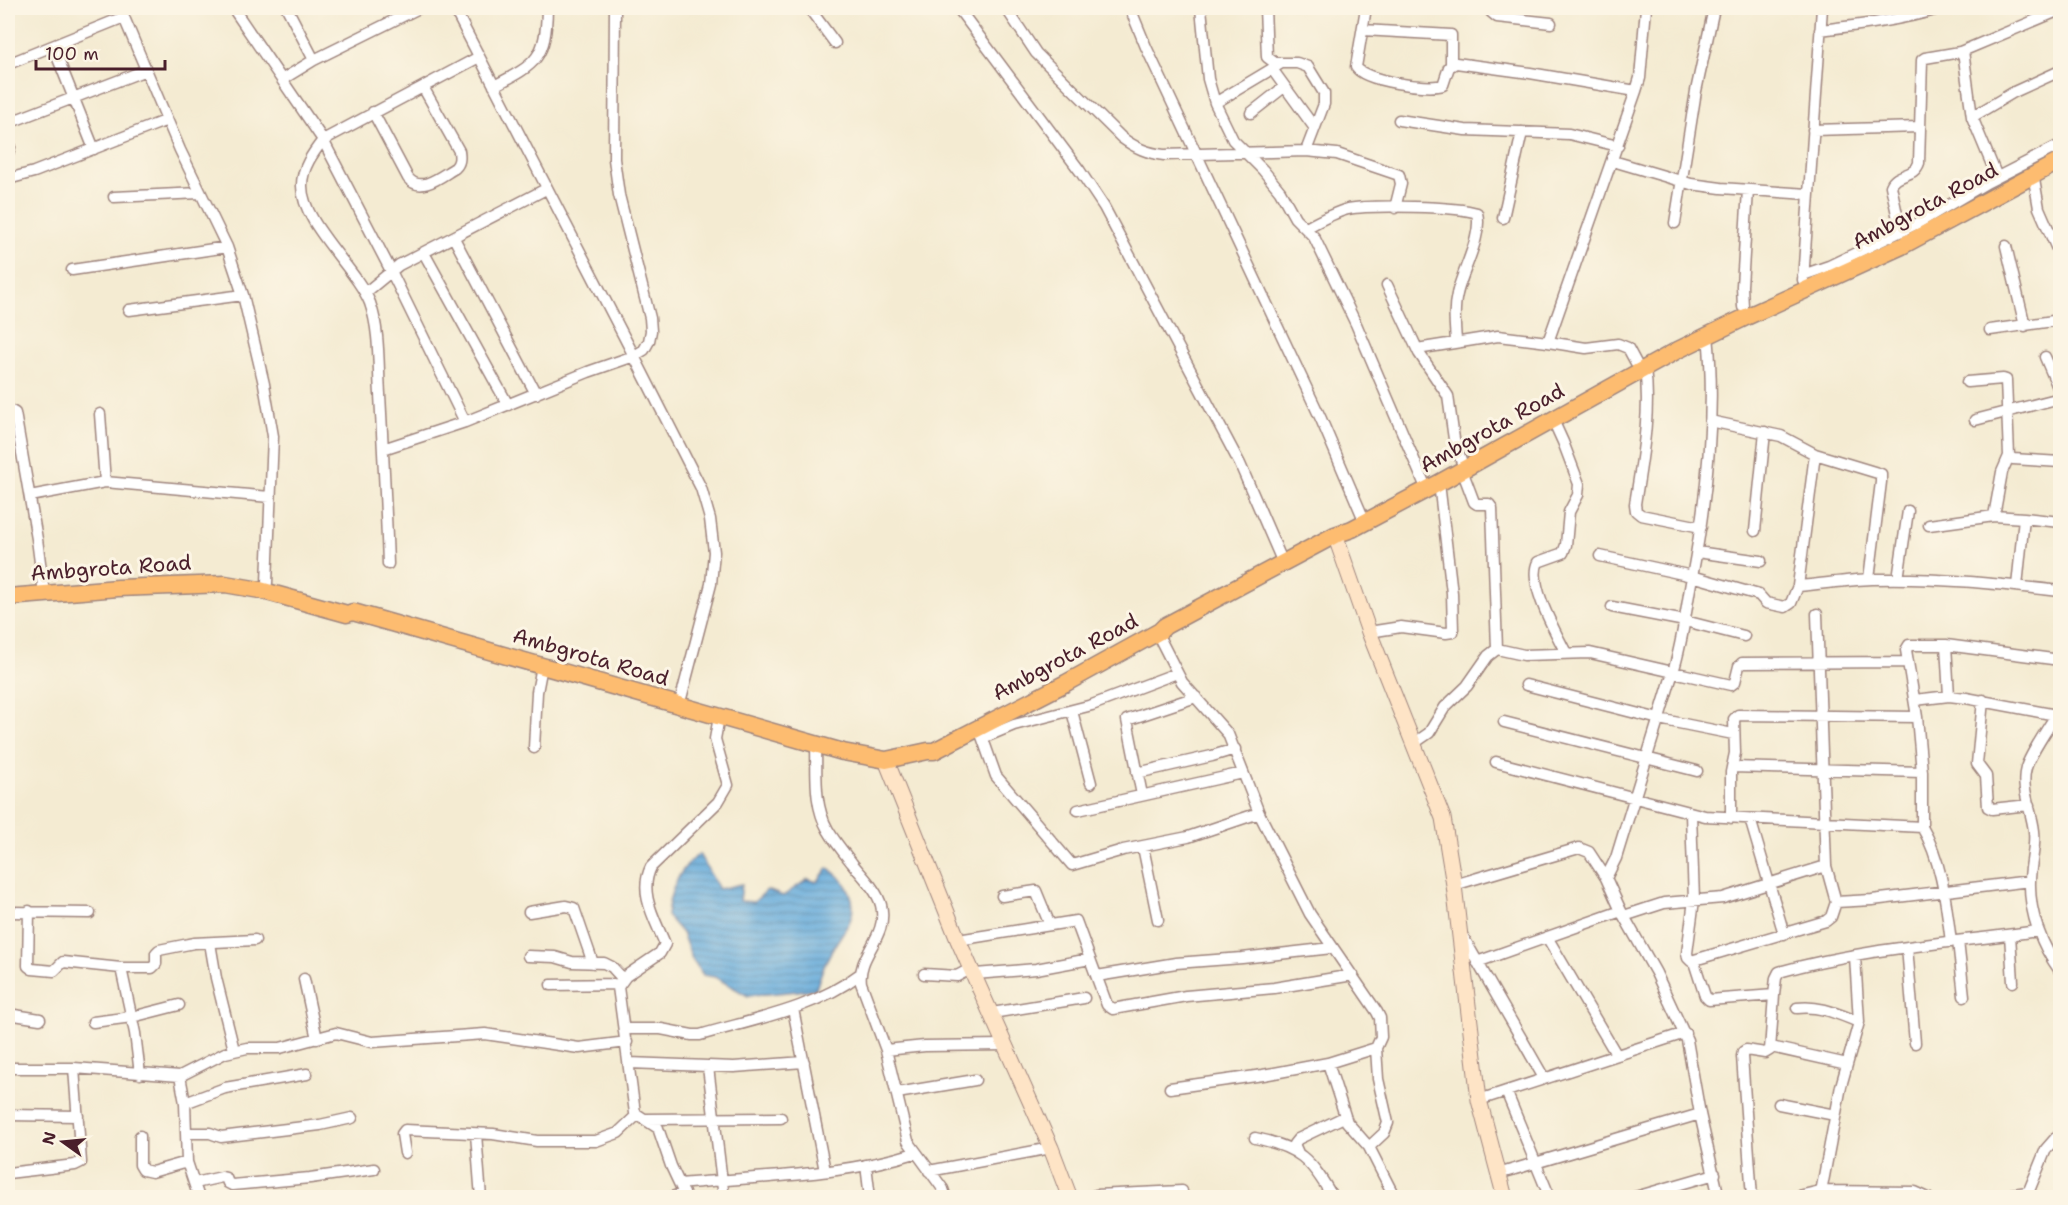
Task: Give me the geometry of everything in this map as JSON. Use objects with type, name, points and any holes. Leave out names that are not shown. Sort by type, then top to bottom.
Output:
[{"type":"main road","points":[[1462,466],[1641,365],[1697,330],[1803,279],[1912,232],[2019,171],[2061,150]]},
{"type":"main road","name":"Ambgrota Road","points":[[8,597],[217,583],[260,590],[347,614],[353,612],[816,745],[870,758],[886,760],[928,751],[934,752],[981,733],[1066,683],[1283,563],[1339,533],[1352,529],[1462,466],[1553,420],[1641,365],[1902,246],[2061,160]]},
{"type":"main road","points":[[1339,533],[1346,525],[1362,515],[1432,483]]},
{"type":"main road","points":[[8,589],[141,578],[229,576],[267,583],[349,607],[353,612]]},
{"type":"main road","points":[[928,751],[966,725],[1139,636],[1158,627],[1159,631]]},
{"type":"street","points":[[233,8],[283,78],[322,140],[391,271],[465,422]]},
{"type":"street","points":[[287,8],[314,60]]},
{"type":"street","points":[[283,78],[314,60],[419,8]]},
{"type":"street","points":[[454,8],[701,488],[710,519],[714,552],[711,584],[679,706]]},
{"type":"street","points":[[494,86],[523,72],[533,63],[541,51],[545,38],[547,8]]},
{"type":"street","points":[[383,449],[465,422],[588,372],[634,356],[644,350],[649,341],[650,318],[619,195],[614,159],[615,8]]},
{"type":"street","points":[[809,8],[835,43]]},
{"type":"street","points":[[958,8],[1080,171],[1104,207],[1240,464],[1283,563]]},
{"type":"street","points":[[1006,8],[1036,53],[1122,138],[1136,148],[1150,153],[1198,155],[1306,150],[1337,154],[1399,175],[1401,184],[1395,208]]},
{"type":"street","points":[[1130,8],[1146,47],[1321,420],[1362,515]]},
{"type":"street","points":[[1201,8],[1208,79],[1215,103],[1233,140],[1280,191],[1295,218],[1314,237],[1432,483],[1452,593],[1453,632],[1401,627],[1369,632]]},
{"type":"street","points":[[1265,8],[1266,54],[1276,67],[1284,87],[1314,127]]},
{"type":"street","points":[[1363,30],[1451,35],[1450,65],[1444,84],[1436,87],[1406,85],[1368,76],[1357,70],[1366,8]]},
{"type":"street","points":[[1491,8],[1491,12],[1497,17],[1551,23]]},
{"type":"street","points":[[1548,342],[1613,162],[1640,78],[1646,8]]},
{"type":"street","points":[[1675,223],[1696,91],[1714,8]]},
{"type":"street","points":[[1803,279],[1822,8]]},
{"type":"street","points":[[1820,30],[1879,23],[1942,8]]},
{"type":"street","points":[[1903,231],[1891,186],[1894,179],[1910,174],[1918,167],[1922,60],[1925,57],[1963,51],[2061,10]]},
{"type":"street","points":[[8,64],[53,46],[122,12],[167,120],[227,247],[243,295],[270,410],[273,436],[267,583]]},
{"type":"street","points":[[53,46],[94,149]]},
{"type":"street","points":[[1963,51],[1972,117],[1997,177]]},
{"type":"street","points":[[388,564],[383,449],[374,323],[370,305],[365,292],[318,226],[304,202],[302,185],[312,154],[322,140],[479,57]]},
{"type":"street","points":[[1215,103],[1276,67],[1298,63],[1305,65],[1324,93],[1324,104],[1306,150]]},
{"type":"street","points":[[1450,65],[1456,63],[1530,73],[1636,91]]},
{"type":"street","points":[[8,123],[146,70]]},
{"type":"street","points":[[1972,117],[2014,92],[2061,71]]},
{"type":"street","points":[[373,112],[408,178],[418,185],[424,185],[455,168],[459,164],[460,157],[459,151],[423,87]]},
{"type":"street","points":[[1251,113],[1284,87]]},
{"type":"street","points":[[8,179],[34,172],[167,120]]},
{"type":"street","points":[[1399,120],[1465,130],[1582,135],[1618,146]]},
{"type":"street","points":[[1813,130],[1920,127]]},
{"type":"street","points":[[1503,218],[1522,132]]},
{"type":"street","points":[[8,140],[10,147],[8,153]]},
{"type":"street","points":[[1803,279],[1903,231],[1997,177],[2061,145]]},
{"type":"street","points":[[1613,162],[1682,182],[1808,194]]},
{"type":"street","points":[[2033,174],[2039,208],[2061,256]]},
{"type":"street","points":[[365,292],[378,284],[391,271],[546,189]]},
{"type":"street","points":[[1743,308],[1742,286],[1748,190]]},
{"type":"street","points":[[114,197],[200,193]]},
{"type":"street","points":[[1306,228],[1347,210],[1362,207],[1428,208],[1477,213],[1478,222],[1472,250],[1456,301],[1456,341]]},
{"type":"street","points":[[454,238],[536,394]]},
{"type":"street","points":[[2006,246],[2025,326]]},
{"type":"street","points":[[72,270],[227,247]]},
{"type":"street","points":[[424,253],[508,405]]},
{"type":"street","points":[[1387,285],[1417,349],[1448,396],[1454,440],[1474,502],[1489,504],[1492,508],[1497,650]]},
{"type":"street","points":[[129,310],[243,295]]},
{"type":"street","points":[[1990,330],[2061,320]]},
{"type":"street","points":[[1605,878],[1614,864],[1680,649],[1701,527],[1707,472],[1711,368],[1708,334]]},
{"type":"street","points":[[1417,349],[1498,336],[1586,348],[1622,344],[1641,365],[1648,396],[1636,511],[1641,515],[1701,527]]},
{"type":"street","points":[[2045,357],[2061,392]]},
{"type":"street","points":[[1966,382],[2005,380],[2009,456],[2002,472],[1994,516]]},
{"type":"street","points":[[1975,420],[2061,398]]},
{"type":"street","points":[[8,409],[15,413],[43,586]]},
{"type":"street","points":[[100,414],[105,482]]},
{"type":"street","points":[[1553,420],[1573,466],[1579,484],[1579,493],[1569,512],[1566,545],[1563,553],[1538,562],[1535,576],[1546,615],[1566,653]]},
{"type":"street","points":[[1710,421],[1765,432],[1791,440],[1815,454],[1881,474],[1869,579]]},
{"type":"street","points":[[1755,531],[1765,432]]},
{"type":"street","points":[[1600,556],[1692,576],[1759,595],[1765,603],[1785,607],[1790,605],[1798,586],[1815,454]]},
{"type":"street","points":[[2009,456],[2013,459],[2061,462]]},
{"type":"street","points":[[30,496],[105,482],[270,497]]},
{"type":"street","points":[[1898,579],[1908,511]]},
{"type":"street","points":[[1929,525],[1994,516],[2061,522]]},
{"type":"street","points":[[2017,586],[2024,518]]},
{"type":"street","points":[[1339,533],[1369,632],[1443,818],[1454,885],[1479,1100],[1505,1197]]},
{"type":"street","points":[[1697,552],[1761,561]]},
{"type":"street","points":[[1798,586],[1869,579],[1898,579],[1950,580],[2061,591]]},
{"type":"street","points":[[1612,607],[1685,621],[1744,636]]},
{"type":"street","points":[[1691,814],[1694,900],[1687,953],[1689,960],[1694,962],[1829,920],[1836,902],[1827,866],[1824,822],[1817,614]]},
{"type":"street","points":[[1159,631],[1185,687],[1224,727],[1235,749],[1259,813],[1310,914],[1380,1018],[1381,1037],[1377,1048],[1378,1079],[1389,1123],[1384,1133],[1369,1147]]},
{"type":"street","points":[[1964,996],[1944,890],[1934,850],[1922,827],[1922,772],[1907,646],[1946,645],[2061,660]]},
{"type":"street","points":[[1946,645],[1949,696]]},
{"type":"street","points":[[1413,744],[1429,733],[1445,708],[1467,686],[1488,656],[1497,650],[1524,655],[1590,653],[1731,685],[1735,682],[1739,666],[1743,663],[1908,662]]},
{"type":"street","points":[[534,748],[537,692],[542,666]]},
{"type":"street","points":[[1177,673],[1072,711],[981,733],[996,776],[1070,864],[1074,865],[1123,850],[1143,848],[1213,830],[1259,813]]},
{"type":"street","points":[[1526,685],[1659,719],[1733,734]]},
{"type":"street","points":[[1915,700],[1949,696],[2058,712],[2026,766],[2024,782],[2035,840],[2030,881],[2033,909],[2038,931],[2056,957],[2061,971]]},
{"type":"street","points":[[1142,795],[1126,720],[1196,697]]},
{"type":"street","points":[[1983,700],[1977,762],[1979,769],[1986,777],[1988,807],[2028,805]]},
{"type":"street","points":[[1072,711],[1091,783]]},
{"type":"street","points":[[1731,818],[1735,717],[1741,714],[1917,717]]},
{"type":"street","points":[[551,985],[621,981],[664,949],[665,944],[645,892],[647,875],[651,867],[718,802],[728,785],[715,739],[719,717]]},
{"type":"street","points":[[1504,722],[1697,771]]},
{"type":"street","points":[[816,745],[817,798],[825,823],[836,842],[877,896],[881,908],[880,930],[864,962],[860,974],[861,983],[886,1050],[904,1132],[915,1153],[943,1189],[946,1197]]},
{"type":"street","points":[[1137,773],[1235,749]]},
{"type":"street","points":[[886,760],[958,940],[1051,1148],[1070,1197]]},
{"type":"street","points":[[1496,762],[1635,797],[1691,814],[1922,827]]},
{"type":"street","points":[[1732,767],[1922,772]]},
{"type":"street","points":[[1078,810],[1243,773]]},
{"type":"street","points":[[1750,819],[1784,934]]},
{"type":"street","points":[[1143,848],[1158,920]]},
{"type":"street","points":[[1454,885],[1579,848],[1589,852],[1656,973],[1685,1033],[1719,1197]]},
{"type":"street","points":[[1477,962],[1622,913],[1664,903],[1723,898],[1827,866]]},
{"type":"street","points":[[1836,902],[1872,900],[2030,881]]},
{"type":"street","points":[[1002,896],[1036,891],[1050,925]]},
{"type":"street","points":[[530,912],[566,906],[574,908],[593,963]]},
{"type":"street","points":[[29,911],[30,968],[54,971],[63,962],[122,968],[152,968],[156,964],[156,953],[159,950],[177,945],[255,940]]},
{"type":"street","points":[[8,912],[90,913]]},
{"type":"street","points":[[958,940],[1076,921],[1107,1005],[1113,1009],[1186,996],[1274,988],[1353,975]]},
{"type":"street","points":[[1459,930],[1544,1078]]},
{"type":"street","points":[[1752,1197],[1742,1056],[1744,1051],[1765,1053],[1771,1047],[1774,995],[1779,972],[1814,961],[2038,931]]},
{"type":"street","points":[[2010,935],[2013,982]]},
{"type":"street","points":[[1547,937],[1616,1054]]},
{"type":"street","points":[[210,943],[216,978],[234,1050]]},
{"type":"street","points":[[1907,947],[1915,1043]]},
{"type":"street","points":[[1096,976],[1176,963],[1332,948]]},
{"type":"street","points":[[528,956],[555,957],[572,962],[608,965],[621,981],[634,1109],[640,1117],[658,1128],[683,1191]]},
{"type":"street","points":[[1820,1191],[1835,1115],[1859,1022],[1855,956]]},
{"type":"street","points":[[924,974],[957,975],[973,971],[1036,969],[1090,959]]},
{"type":"street","points":[[1694,962],[1705,996],[1710,1000],[1774,995]]},
{"type":"street","points":[[122,968],[140,1074]]},
{"type":"street","points":[[625,1029],[661,1029],[700,1035],[793,1009],[829,994],[860,974]]},
{"type":"street","points":[[304,979],[317,1039]]},
{"type":"street","points":[[992,1013],[1084,998]]},
{"type":"street","points":[[93,1022],[132,1017],[180,1005]]},
{"type":"street","points":[[1797,1008],[1810,1006],[1826,1009],[1859,1022]]},
{"type":"street","points":[[793,1009],[825,1171]]},
{"type":"street","points":[[8,1014],[40,1019]]},
{"type":"street","points":[[8,1068],[74,1068],[180,1076],[209,1059],[234,1050],[280,1048],[336,1033],[361,1040],[382,1042],[485,1034],[579,1048],[627,1042]]},
{"type":"street","points":[[1479,1100],[1685,1033]]},
{"type":"street","points":[[886,1050],[925,1046],[1005,1045]]},
{"type":"street","points":[[1771,1047],[1847,1064]]},
{"type":"street","points":[[1170,1088],[1328,1063],[1377,1048]]},
{"type":"street","points":[[629,1063],[708,1066],[804,1062]]},
{"type":"street","points":[[1328,1063],[1344,1117],[1369,1147],[1395,1197]]},
{"type":"street","points":[[708,1066],[724,1197]]},
{"type":"street","points":[[8,1173],[75,1165],[81,1162],[74,1068]]},
{"type":"street","points":[[185,1103],[225,1088],[307,1074]]},
{"type":"street","points":[[180,1076],[185,1103],[187,1162],[199,1197]]},
{"type":"street","points":[[897,1093],[975,1080]]},
{"type":"street","points":[[1506,1091],[1550,1197]]},
{"type":"street","points":[[1779,1104],[1835,1115]]},
{"type":"street","points":[[1498,1174],[1700,1114]]},
{"type":"street","points":[[8,1115],[78,1116]]},
{"type":"street","points":[[405,1154],[402,1134],[405,1130],[476,1134],[537,1141],[596,1141],[618,1133],[640,1117],[781,1118]]},
{"type":"street","points":[[1298,1153],[1294,1144],[1298,1139],[1344,1117]]},
{"type":"street","points":[[187,1132],[210,1133],[220,1137],[320,1125],[352,1118]]},
{"type":"street","points":[[476,1134],[481,1197]]},
{"type":"street","points":[[140,1136],[140,1166],[143,1170],[152,1172],[187,1162]]},
{"type":"street","points":[[1984,1197],[2027,1195],[2046,1149],[2059,1136]]},
{"type":"street","points":[[1255,1138],[1281,1144],[1298,1153],[1315,1169],[1333,1197]]},
{"type":"street","points":[[929,1171],[1051,1148]]},
{"type":"street","points":[[669,1197],[722,1180],[799,1175],[884,1162],[915,1153]]},
{"type":"street","points":[[866,1165],[870,1197]]},
{"type":"street","points":[[195,1183],[222,1177],[232,1185],[374,1169]]},
{"type":"street","points":[[1632,1197],[1715,1174]]},
{"type":"street","points":[[1088,1197],[1182,1191]]},
{"type":"street","points":[[1790,1197],[1820,1191],[1863,1194],[1915,1192],[1928,1197]]},
{"type":"street","points":[[392,1197],[409,1197]]},
{"type":"water","points":[[699,854],[719,889],[742,884],[740,901],[754,902],[767,890],[783,896],[808,879],[817,882],[828,868],[840,878],[852,899],[852,915],[827,960],[816,989],[748,996],[715,977],[703,975],[692,959],[682,933],[667,916],[676,881],[686,866]]}]
